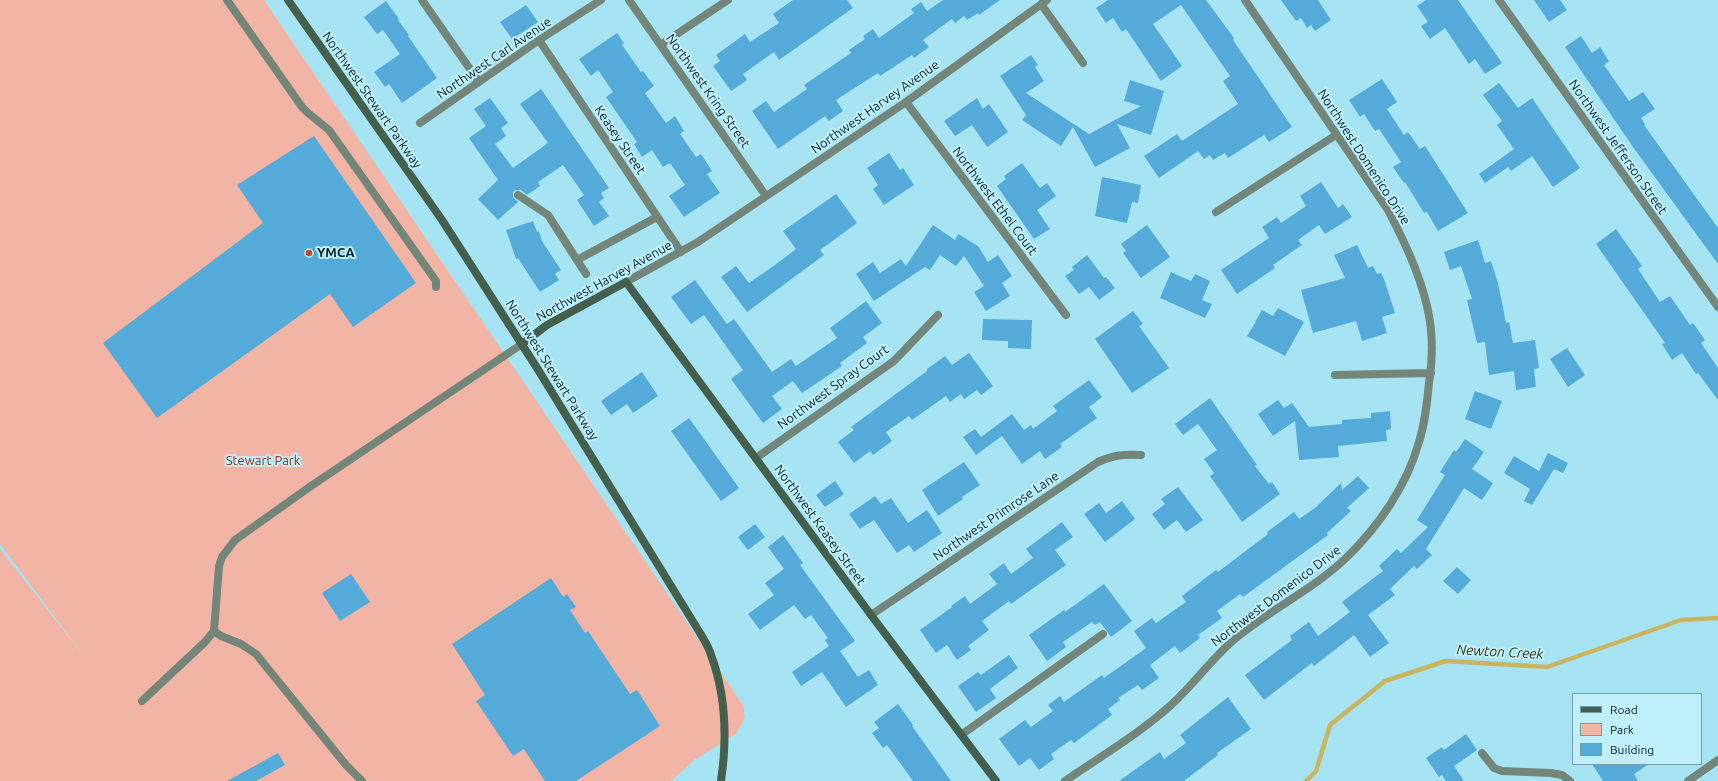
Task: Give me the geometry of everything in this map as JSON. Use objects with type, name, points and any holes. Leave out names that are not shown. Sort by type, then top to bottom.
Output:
[{"type":"main road","name":"Northwest Stewart Parkway","points":[[288,0],[442,220],[522,344],[660,566],[711,654],[719,684],[724,722],[722,781]]},
{"type":"main road","name":"Northwest Harvey Avenue","points":[[522,344],[547,325],[626,282]]},
{"type":"main road","name":"Northwest Keasey Street","points":[[626,282],[871,615],[996,781]]},
{"type":"street","points":[[227,0],[302,107],[329,130],[436,281],[436,287]]},
{"type":"street","points":[[422,0],[479,82]]},
{"type":"street","name":"Northwest Carl Avenue","points":[[420,123],[539,40],[601,0]]},
{"type":"street","name":"Northwest Kring Street","points":[[630,0],[662,44],[766,196]]},
{"type":"street","points":[[662,44],[728,0]]},
{"type":"street","name":"Northwest Domenico Drive","points":[[1066,781],[1151,721],[1170,705],[1217,655],[1237,637],[1321,579],[1346,558],[1368,535],[1390,504],[1409,471],[1419,442],[1425,417],[1431,373],[1432,339],[1427,307],[1406,243],[1388,210],[1245,0]]},
{"type":"street","name":"Northwest Jefferson Street","points":[[1499,0],[1718,308]]},
{"type":"street","points":[[1044,2],[1082,63]]},
{"type":"street","name":"Northwest Harvey Avenue","points":[[626,282],[681,252],[766,196],[906,102],[1044,2]]},
{"type":"street","name":"Keasey Street","points":[[539,40],[681,252]]},
{"type":"street","name":"Northwest Ethel Court","points":[[906,102],[1066,315]]},
{"type":"street","points":[[1216,212],[1336,135]]},
{"type":"street","points":[[518,195],[548,215],[586,274]]},
{"type":"street","points":[[577,260],[657,217]]},
{"type":"street","name":"Northwest Spray Court","points":[[756,458],[894,361],[938,315]]},
{"type":"street","name":"Northwest Harvey Avenue","points":[[214,631],[219,566],[222,557],[235,540],[311,486],[522,344]]},
{"type":"street","points":[[1335,375],[1431,373]]},
{"type":"street","name":"Northwest Primrose Lane","points":[[871,615],[1098,462],[1110,456],[1122,454],[1141,455]]},
{"type":"street","points":[[142,701],[205,642],[214,631],[221,636],[242,644],[256,654],[346,765],[362,781]]},
{"type":"street","points":[[961,735],[1103,634]]},
{"type":"street","points":[[1482,753],[1486,760],[1494,768],[1502,771],[1551,773],[1562,775],[1570,781]]},
{"type":"street","points":[[1688,781],[1718,760]]},
{"type":"green space","name":"Stewart Park","points":[[0,0],[264,0],[743,705],[745,718],[736,734],[694,760],[671,781],[0,781],[0,549],[90,664],[0,544]]},
{"type":"building","points":[[793,0],[847,0],[853,8],[779,60],[774,52],[743,74],[747,80],[731,91],[713,66],[720,61],[716,55],[745,34],[750,42],[779,23],[773,14]]},
{"type":"building","points":[[943,0],[1000,0],[979,15],[978,13],[967,20],[964,16],[955,23],[952,19],[923,40],[929,47],[914,58],[912,55],[880,76],[878,73],[836,100],[843,111],[829,121],[825,116],[778,149],[752,111],[766,101],[774,112],[807,89],[804,85],[851,53],[849,50],[865,39],[863,36],[873,29],[879,38],[914,13],[911,9],[921,2],[927,11]]},
{"type":"building","points":[[1108,0],[1206,0],[1234,38],[1233,40],[1292,127],[1269,142],[1264,135],[1228,158],[1225,153],[1213,160],[1210,155],[1204,159],[1198,151],[1159,178],[1144,156],[1177,134],[1182,141],[1238,104],[1223,81],[1230,76],[1181,5],[1153,24],[1182,66],[1161,81],[1126,29],[1122,32],[1113,18],[1106,23],[1096,8]]},
{"type":"building","points":[[1281,0],[1318,0],[1331,20],[1315,31],[1311,25],[1307,28],[1301,18],[1296,21]]},
{"type":"building","points":[[1426,0],[1458,0],[1502,63],[1485,74],[1475,59],[1469,64],[1445,28],[1430,39],[1421,26],[1428,22],[1417,6]]},
{"type":"building","points":[[1534,0],[1560,0],[1567,10],[1549,22]]},
{"type":"building","points":[[386,1],[437,78],[402,103],[389,84],[385,87],[374,72],[400,54],[383,30],[377,34],[364,17]]},
{"type":"building","points":[[526,5],[538,22],[512,39],[500,22]]},
{"type":"building","points":[[617,33],[624,43],[622,45],[641,72],[643,71],[654,86],[645,93],[666,123],[675,116],[684,131],[680,134],[696,157],[701,154],[712,171],[707,174],[720,193],[684,217],[669,196],[685,185],[670,163],[663,167],[652,150],[642,157],[634,144],[637,142],[606,97],[613,92],[598,70],[591,76],[579,59]]},
{"type":"building","points":[[1581,36],[1592,53],[1600,47],[1609,61],[1604,65],[1629,101],[1643,92],[1655,109],[1641,118],[1645,124],[1644,125],[1718,228],[1718,264],[1633,147],[1565,47]]},
{"type":"building","points":[[1031,55],[1038,65],[1035,67],[1044,81],[1026,93],[1089,134],[1141,106],[1124,101],[1130,80],[1164,91],[1151,135],[1117,124],[1130,148],[1095,167],[1073,127],[1061,146],[1022,120],[1026,115],[1000,76]]},
{"type":"building","points":[[1382,79],[1397,102],[1387,109],[1404,135],[1408,132],[1420,149],[1425,146],[1468,213],[1438,231],[1427,212],[1424,213],[1405,182],[1404,183],[1393,167],[1401,162],[1379,129],[1375,131],[1364,114],[1360,117],[1349,100]]},
{"type":"building","points":[[1499,83],[1518,108],[1532,98],[1580,168],[1553,187],[1532,156],[1511,171],[1508,167],[1485,183],[1479,174],[1514,149],[1497,125],[1502,121],[1483,95]]},
{"type":"building","points":[[541,89],[609,188],[601,193],[604,198],[599,202],[609,216],[594,226],[577,200],[584,195],[563,165],[538,182],[540,186],[527,195],[521,190],[515,190],[513,192],[513,197],[518,202],[498,220],[478,199],[498,180],[469,138],[486,126],[474,109],[490,98],[508,123],[501,128],[506,136],[495,144],[513,168],[548,143],[520,104]]},
{"type":"building","points":[[977,98],[983,109],[989,104],[1008,132],[987,147],[972,125],[955,136],[944,121]]},
{"type":"building","name":"YMCA","points":[[314,136],[416,283],[353,327],[330,294],[157,418],[103,343],[263,223],[237,185]]},
{"type":"building","points":[[889,153],[900,170],[903,168],[914,185],[884,205],[873,189],[878,185],[867,168]]},
{"type":"building","points":[[1022,163],[1040,188],[1047,183],[1056,196],[1037,210],[1050,229],[1034,239],[997,186],[1006,179],[1004,176]]},
{"type":"building","points":[[1102,177],[1141,185],[1138,203],[1132,202],[1127,223],[1095,216]]},
{"type":"building","points":[[1321,182],[1338,208],[1343,204],[1352,217],[1325,234],[1319,225],[1298,240],[1302,245],[1273,265],[1275,268],[1237,294],[1221,270],[1269,238],[1262,227],[1277,217],[1281,223],[1306,206],[1300,196]]},
{"type":"building","points":[[836,194],[857,223],[820,250],[824,255],[747,312],[721,277],[736,266],[749,283],[775,265],[796,249],[783,231]]},
{"type":"building","points":[[533,221],[537,232],[539,231],[542,241],[561,270],[555,274],[559,280],[540,292],[518,258],[516,259],[506,230]]},
{"type":"building","points":[[933,225],[955,240],[958,234],[978,246],[988,262],[998,255],[1012,276],[1002,283],[1010,296],[986,311],[974,292],[984,286],[964,256],[956,266],[940,255],[930,270],[925,267],[874,301],[856,274],[873,262],[880,273],[901,259],[906,266]]},
{"type":"building","points":[[1147,225],[1170,257],[1141,278],[1123,253],[1126,251],[1121,244]]},
{"type":"building","points":[[1616,229],[1642,266],[1638,269],[1660,302],[1670,296],[1690,325],[1693,323],[1705,340],[1701,343],[1718,368],[1718,400],[1698,373],[1696,374],[1682,353],[1672,360],[1662,344],[1665,343],[1596,244]]},
{"type":"building","points":[[1478,240],[1485,263],[1491,261],[1498,283],[1506,323],[1509,322],[1513,343],[1535,340],[1539,368],[1534,369],[1536,387],[1516,390],[1514,371],[1489,375],[1485,342],[1477,343],[1467,300],[1472,299],[1461,266],[1450,270],[1444,252]]},
{"type":"building","points":[[1357,245],[1368,268],[1373,266],[1377,274],[1381,273],[1384,279],[1395,313],[1382,317],[1387,333],[1362,341],[1356,321],[1313,333],[1301,290],[1345,278],[1334,255]]},
{"type":"building","points":[[1087,255],[1104,278],[1106,277],[1115,288],[1099,300],[1089,287],[1079,294],[1065,276],[1074,270],[1072,267]]},
{"type":"building","points":[[1171,272],[1191,281],[1195,274],[1210,281],[1202,300],[1212,304],[1205,318],[1160,298]]},
{"type":"building","points":[[695,280],[727,324],[734,319],[772,372],[791,359],[796,366],[837,338],[830,328],[866,301],[882,323],[863,337],[867,343],[840,363],[842,366],[802,393],[793,381],[772,396],[782,409],[763,423],[731,379],[743,370],[704,315],[691,324],[671,297]]},
{"type":"building","points":[[1278,308],[1304,322],[1285,356],[1247,336],[1256,323],[1255,322],[1262,310],[1273,316]]},
{"type":"building","points":[[1133,311],[1143,324],[1139,326],[1169,368],[1132,393],[1095,339]]},
{"type":"building","points":[[983,319],[1032,320],[1031,349],[1008,348],[1008,341],[982,340]]},
{"type":"building","points":[[1567,348],[1585,375],[1568,387],[1550,359]]},
{"type":"building","points":[[969,353],[993,386],[981,395],[977,390],[964,399],[961,394],[950,402],[946,396],[912,420],[909,416],[886,432],[892,441],[873,455],[870,451],[854,463],[838,442],[854,430],[851,427],[945,356],[952,365]]},
{"type":"building","points":[[642,372],[658,396],[633,413],[627,404],[611,415],[601,401]]},
{"type":"building","points":[[1089,380],[1102,397],[1089,407],[1097,418],[1060,444],[1062,447],[1045,459],[1040,451],[1022,464],[1002,436],[976,455],[963,437],[975,429],[981,437],[1012,414],[1024,430],[1031,425],[1033,429],[1057,411],[1053,406]]},
{"type":"building","points":[[1475,391],[1502,401],[1491,429],[1465,419]]},
{"type":"building","points":[[1210,398],[1257,465],[1255,466],[1269,484],[1272,482],[1280,494],[1242,522],[1210,476],[1214,473],[1204,459],[1217,450],[1198,424],[1183,435],[1175,424]]},
{"type":"building","points":[[1278,400],[1284,408],[1292,403],[1309,427],[1342,424],[1342,420],[1371,418],[1371,413],[1390,411],[1391,429],[1386,430],[1387,441],[1338,446],[1339,457],[1299,460],[1295,421],[1273,436],[1258,414]]},
{"type":"building","points":[[689,418],[739,488],[721,501],[671,431]]},
{"type":"building","points":[[1465,439],[1484,452],[1472,469],[1493,483],[1482,500],[1464,488],[1426,549],[1432,555],[1417,569],[1414,566],[1390,589],[1395,595],[1368,615],[1389,643],[1370,657],[1354,635],[1314,666],[1312,663],[1264,700],[1245,675],[1292,640],[1290,636],[1309,622],[1318,636],[1350,612],[1342,602],[1383,571],[1379,566],[1397,549],[1401,553],[1428,527],[1417,520],[1445,475],[1440,472],[1454,450],[1456,452]]},
{"type":"building","points":[[1548,453],[1568,463],[1563,473],[1554,469],[1532,505],[1524,501],[1530,489],[1504,473],[1514,456],[1539,471]]},
{"type":"building","points":[[964,462],[980,485],[938,516],[922,490]]},
{"type":"building","points":[[1358,476],[1369,488],[1347,508],[1351,511],[1327,533],[1328,535],[1243,597],[1240,594],[1217,611],[1222,618],[1198,635],[1200,638],[1180,653],[1175,646],[1150,665],[1159,678],[1142,690],[1138,685],[1118,698],[1120,700],[1108,709],[1112,715],[1074,743],[1071,740],[1051,754],[1054,759],[1039,770],[1030,758],[1019,766],[999,739],[1025,720],[1031,727],[1053,711],[1048,705],[1060,696],[1064,702],[1102,675],[1104,678],[1146,648],[1134,631],[1152,618],[1156,623],[1186,602],[1182,596],[1216,570],[1218,572],[1294,512],[1299,519],[1315,508],[1341,483],[1342,490]]},
{"type":"building","points":[[835,481],[844,494],[825,507],[816,495]]},
{"type":"building","points":[[1178,487],[1203,520],[1186,532],[1177,520],[1164,530],[1152,514],[1165,504],[1161,499]]},
{"type":"building","points":[[875,496],[881,504],[891,498],[908,523],[927,510],[942,533],[914,552],[909,545],[897,553],[874,520],[860,529],[849,514]]},
{"type":"building","points":[[1122,501],[1135,519],[1105,542],[1084,514],[1099,503],[1106,513]]},
{"type":"building","points":[[1062,522],[1073,537],[1055,550],[1066,565],[1011,604],[1009,601],[982,621],[989,630],[968,646],[971,650],[957,660],[947,645],[936,653],[920,630],[965,596],[970,604],[997,584],[989,574],[1004,563],[1011,574],[1033,558],[1026,549]]},
{"type":"building","points":[[755,524],[765,537],[748,550],[738,537]]},
{"type":"building","points":[[783,535],[803,563],[800,565],[855,641],[840,651],[858,677],[869,670],[878,685],[846,707],[822,672],[801,686],[792,672],[829,646],[825,640],[828,638],[811,615],[805,619],[794,605],[760,630],[748,614],[774,595],[765,583],[784,569],[768,547]]},
{"type":"building","points":[[1457,567],[1471,580],[1458,594],[1443,581]]},
{"type":"building","points":[[351,574],[370,602],[340,621],[322,593]]},
{"type":"building","points":[[551,578],[563,597],[567,594],[576,607],[570,610],[585,633],[588,631],[630,694],[637,690],[660,726],[576,781],[545,781],[524,749],[513,756],[476,701],[485,695],[452,644]]},
{"type":"building","points":[[1104,584],[1132,621],[1111,637],[1100,622],[1095,625],[1092,622],[1063,642],[1066,647],[1047,661],[1029,635],[1064,610],[1065,612]]},
{"type":"building","points":[[1009,655],[1018,668],[990,689],[996,698],[976,712],[958,686],[978,672],[981,675]]},
{"type":"building","points":[[1228,697],[1251,729],[1217,753],[1218,755],[1184,781],[1119,781],[1160,752],[1164,759],[1186,743],[1180,735]]},
{"type":"building","points":[[898,704],[951,781],[913,781],[887,745],[883,748],[872,733],[879,728],[874,722]]},
{"type":"building","points":[[1466,734],[1477,750],[1454,766],[1464,781],[1446,781],[1442,775],[1439,777],[1426,758],[1442,747],[1444,750]]},
{"type":"building","points":[[278,753],[285,765],[256,781],[227,781]]},
{"type":"building","points":[[1593,765],[1648,765],[1634,774],[1638,781],[1603,781]]},
{"type":"waterway","name":"Newton Creek","points":[[1306,781],[1316,771],[1330,725],[1385,681],[1446,661],[1547,667],[1681,620],[1718,618]]},
{"type":"place","name":"YMCA","points":[[309,253]]}]
